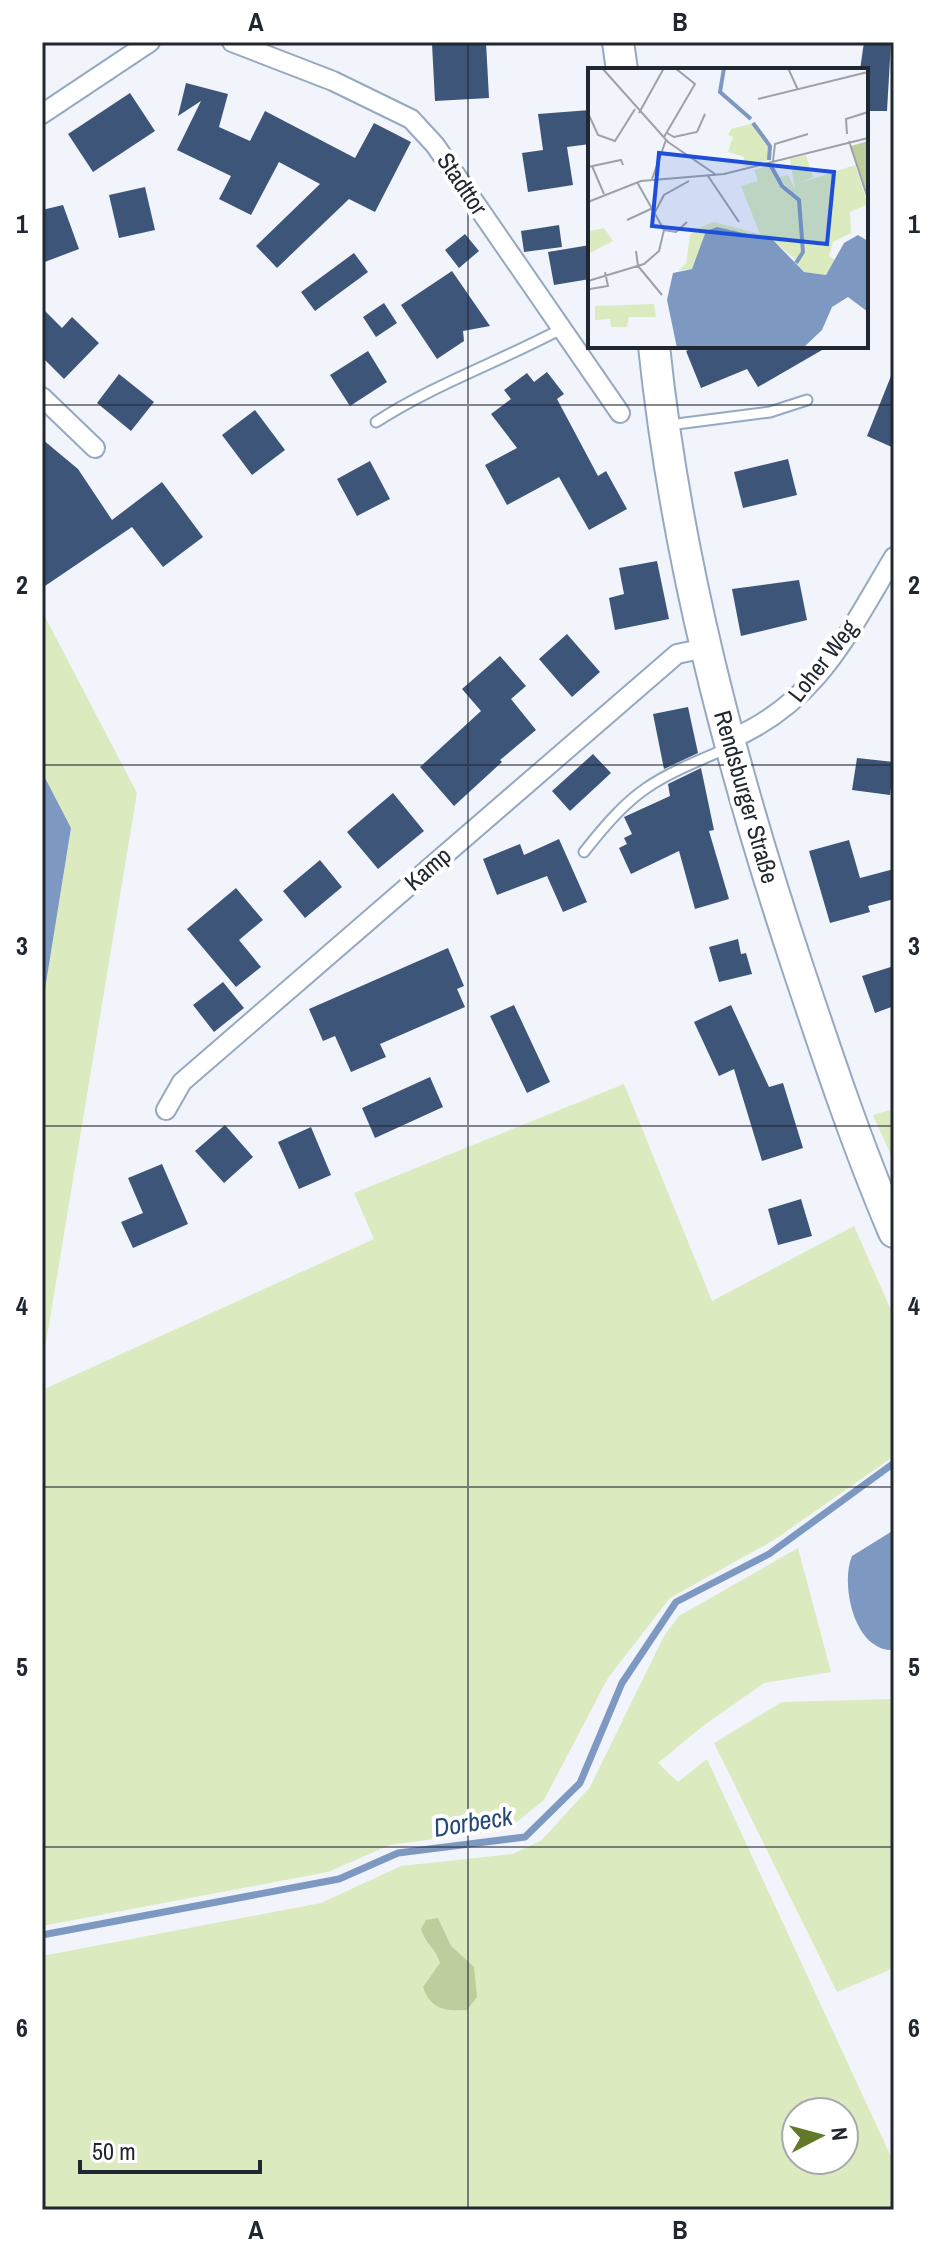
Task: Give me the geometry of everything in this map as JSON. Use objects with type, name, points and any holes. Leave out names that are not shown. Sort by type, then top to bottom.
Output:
[{"type":"main road","points":[[618,42],[622,68]]},
{"type":"main road","name":"Rendsburger Straße","points":[[654,348],[662,426],[705,648],[730,744],[761,855],[820,1035],[894,1232]]},
{"type":"street","points":[[42,114],[150,42]]},
{"type":"street","name":"Stadttor","points":[[232,42],[333,81],[411,119],[435,145],[620,413]]},
{"type":"street","points":[[42,397],[95,448]]},
{"type":"street","name":"Loher Weg","points":[[730,744],[764,725],[801,697],[846,637],[894,557]]},
{"type":"street","name":"Kamp","points":[[166,1110],[182,1082],[677,654],[705,648]]},
{"type":"lane","points":[[376,422],[417,395],[504,359],[561,329]]},
{"type":"lane","points":[[662,426],[770,412],[807,400]]},
{"type":"lane","points":[[584,852],[637,792],[655,779],[730,744]]},
{"type":"green space","points":[[42,611],[137,793],[42,1367],[42,1008],[71,829],[42,772]]},
{"type":"green space","points":[[624,1084],[712,1301],[854,1226],[894,1317],[894,1456],[774,1540],[670,1598],[608,1678],[544,1800],[508,1829],[390,1845],[328,1872],[42,1926],[42,1390],[374,1239],[354,1193]]},
{"type":"green space","points":[[894,1109],[894,1162],[873,1115]]},
{"type":"green space","points":[[798,1548],[831,1672],[764,1683],[703,1726],[658,1763],[678,1782],[707,1759],[894,2163],[894,2210],[42,2210],[42,1956],[321,1903],[401,1866],[513,1854],[542,1840],[590,1787],[664,1636],[679,1616]]},
{"type":"green space","points":[[894,1699],[894,1968],[837,1992],[714,1743],[782,1702]]},
{"type":"green space","points":[[438,1918],[451,1946],[474,1967],[477,1997],[467,2010],[440,2008],[430,2000],[423,1987],[440,1963],[421,1929],[426,1920]]},
{"type":"water","points":[[42,772],[71,828],[42,1008]]},
{"type":"water","points":[[894,1530],[894,1650],[880,1648],[860,1629],[849,1599],[848,1583],[852,1556]]},
{"type":"building","points":[[486,42],[489,98],[435,101],[432,44]]},
{"type":"building","points":[[864,42],[891,42],[887,111],[868,111],[868,68],[860,68]]},
{"type":"building","points":[[186,83],[228,94],[219,127],[250,141],[265,111],[355,158],[374,123],[411,142],[375,212],[349,199],[277,268],[256,246],[320,184],[279,162],[251,215],[219,199],[231,176],[177,150],[201,101],[178,116]]},
{"type":"building","points":[[130,93],[155,131],[93,172],[68,134]]},
{"type":"building","points":[[588,110],[588,144],[567,147],[573,185],[528,192],[522,153],[543,150],[538,114]]},
{"type":"building","points":[[145,187],[155,230],[119,238],[109,195]]},
{"type":"building","points":[[63,205],[79,249],[42,263],[42,210]]},
{"type":"building","points":[[559,225],[562,247],[524,252],[521,231]]},
{"type":"building","points":[[465,234],[479,251],[459,268],[445,250]]},
{"type":"building","points":[[588,245],[588,279],[554,285],[548,252]]},
{"type":"building","points":[[354,253],[368,272],[315,311],[301,292]]},
{"type":"building","points":[[452,271],[490,326],[463,331],[464,341],[437,359],[401,305]]},
{"type":"building","points":[[384,303],[397,323],[376,337],[363,317]]},
{"type":"building","points":[[42,308],[62,328],[72,317],[99,343],[64,379],[42,357]]},
{"type":"building","points":[[693,348],[826,348],[758,387],[747,369],[701,388],[686,351]]},
{"type":"building","points":[[368,351],[387,382],[350,406],[330,375]]},
{"type":"building","points":[[894,371],[894,448],[867,436]]},
{"type":"building","points":[[547,372],[564,394],[557,399],[598,476],[606,471],[627,509],[589,530],[559,477],[507,505],[485,465],[517,448],[491,414],[511,399],[504,390],[527,373],[534,382]]},
{"type":"building","points":[[119,374],[154,402],[131,431],[97,403]]},
{"type":"building","points":[[255,410],[285,450],[252,475],[222,435]]},
{"type":"building","points":[[42,439],[78,469],[112,520],[162,482],[203,537],[163,567],[132,527],[42,588]]},
{"type":"building","points":[[788,459],[797,495],[743,508],[734,472]]},
{"type":"building","points":[[370,461],[390,499],[357,516],[337,479]]},
{"type":"building","points":[[657,561],[669,619],[615,630],[609,598],[624,594],[619,568]]},
{"type":"building","points":[[799,580],[807,620],[741,636],[732,589]]},
{"type":"building","points":[[567,634],[600,672],[572,697],[539,659]]},
{"type":"building","points":[[500,656],[526,686],[511,699],[536,730],[500,760],[502,762],[454,806],[420,767],[481,711],[462,689]]},
{"type":"building","points":[[688,707],[698,753],[664,769],[653,714]]},
{"type":"building","points":[[593,754],[611,773],[570,811],[552,791]]},
{"type":"building","points":[[857,758],[894,762],[890,795],[852,790]]},
{"type":"building","points":[[701,768],[714,830],[709,831],[729,899],[695,909],[679,851],[631,874],[619,848],[627,844],[624,838],[632,834],[624,817],[670,796],[668,784]]},
{"type":"building","points":[[393,793],[424,831],[378,869],[347,832]]},
{"type":"building","points":[[559,839],[587,902],[563,912],[547,876],[497,895],[483,859],[520,844],[524,855]]},
{"type":"building","points":[[849,840],[860,878],[894,869],[894,899],[868,906],[870,912],[830,923],[809,851]]},
{"type":"building","points":[[320,860],[342,887],[305,918],[283,891]]},
{"type":"building","points":[[236,888],[263,920],[239,940],[261,967],[236,987],[187,929]]},
{"type":"building","points":[[738,939],[741,954],[746,953],[752,974],[719,982],[709,947]]},
{"type":"building","points":[[448,948],[464,986],[457,989],[465,1007],[380,1044],[386,1057],[351,1072],[335,1036],[323,1041],[309,1009]]},
{"type":"building","points":[[894,966],[894,1006],[875,1013],[862,976]]},
{"type":"building","points":[[223,982],[244,1008],[214,1032],[193,1005]]},
{"type":"building","points":[[514,1005],[550,1082],[527,1093],[490,1016]]},
{"type":"building","points":[[731,1005],[769,1087],[783,1083],[803,1148],[762,1161],[734,1069],[719,1076],[694,1022]]},
{"type":"building","points":[[430,1077],[443,1107],[375,1138],[362,1108]]},
{"type":"building","points":[[225,1125],[253,1157],[224,1183],[195,1151]]},
{"type":"building","points":[[311,1127],[331,1175],[299,1189],[278,1142]]},
{"type":"building","points":[[162,1164],[188,1224],[133,1248],[121,1222],[143,1213],[128,1178]]},
{"type":"building","points":[[801,1199],[812,1236],[778,1245],[768,1209]]},
{"type":"waterway","name":"Dorbeck","points":[[42,1935],[339,1879],[398,1853],[525,1837],[580,1783],[622,1683],[676,1602],[769,1554],[894,1463]]}]
